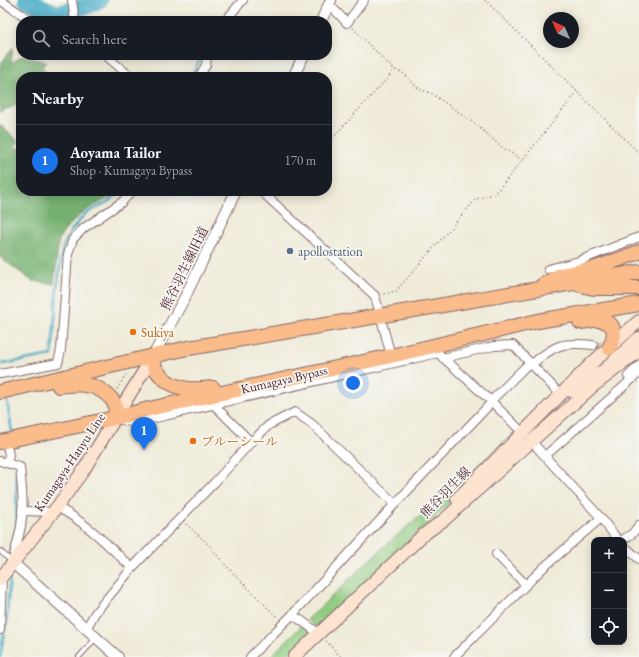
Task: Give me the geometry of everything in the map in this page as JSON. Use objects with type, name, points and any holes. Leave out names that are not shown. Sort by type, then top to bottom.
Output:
[{"type":"highway","points":[[538,289],[560,275],[596,268],[638,242]]},
{"type":"highway","points":[[6,391],[183,349],[572,282],[639,272]]},
{"type":"highway","points":[[572,282],[594,288],[639,288]]},
{"type":"highway","name":"Kumagaya Bypass","points":[[3,441],[115,418],[538,321],[639,304]]},
{"type":"highway","points":[[538,321],[562,325],[598,320],[606,322],[614,329],[613,340],[609,348]]},
{"type":"highway","points":[[153,356],[154,366],[159,374],[171,383],[178,386],[196,389],[258,385]]},
{"type":"highway","points":[[6,391],[76,384],[91,385],[98,388],[114,401],[116,408],[115,418]]},
{"type":"main road","name":"熊谷羽生線","points":[[423,535],[441,514],[560,394],[639,321]]},
{"type":"main road","points":[[547,408],[604,370],[639,338]]},
{"type":"main road","name":"熊谷羽生線","points":[[423,535],[445,519],[592,388],[639,351]]},
{"type":"main road","name":"Kumagaya-Hanyu Line","points":[[1,578],[9,558],[56,509],[83,471],[153,356]]},
{"type":"main road","points":[[294,657],[423,535]]},
{"type":"street","points":[[0,0],[24,16]]},
{"type":"street","points":[[229,16],[243,0]]},
{"type":"street","points":[[323,16],[330,2],[347,23],[364,0]]},
{"type":"street","points":[[72,2],[74,16]]},
{"type":"street","points":[[111,60],[125,72]]},
{"type":"street","points":[[202,72],[206,65],[206,60]]},
{"type":"street","points":[[296,72],[302,60]]},
{"type":"street","points":[[0,374],[58,363],[61,350],[68,254],[73,239],[84,228],[122,202],[127,196]]},
{"type":"street","name":"熊谷羽生線旧道","points":[[153,356],[185,296],[234,196]]},
{"type":"street","points":[[265,196],[375,296],[390,356]]},
{"type":"street","points":[[548,269],[579,261],[638,242]]},
{"type":"street","points":[[250,657],[292,615],[491,402],[531,363],[549,350],[560,345],[574,343],[594,345]]},
{"type":"street","points":[[443,358],[494,346],[513,345],[560,394]]},
{"type":"street","points":[[115,418],[134,423],[438,353],[522,432]]},
{"type":"street","points":[[586,421],[601,400],[639,366]]},
{"type":"street","points":[[545,456],[639,373]]},
{"type":"street","points":[[214,405],[250,442]]},
{"type":"street","points":[[86,629],[95,614],[132,568],[181,518],[250,442],[269,425],[295,412],[312,424],[395,504]]},
{"type":"street","points":[[3,441],[9,455],[4,462],[20,467],[22,493],[21,527],[9,558],[118,657]]},
{"type":"street","points":[[532,442],[601,518],[616,537]]},
{"type":"street","points":[[22,511],[56,509],[71,514],[92,530],[132,568]]},
{"type":"street","points":[[454,657],[543,568],[601,518]]},
{"type":"street","points":[[627,537],[632,534],[639,525]]},
{"type":"street","points":[[627,549],[639,559]]},
{"type":"street","points":[[496,554],[526,585]]},
{"type":"street","points":[[0,630],[1,578]]},
{"type":"street","points":[[292,615],[302,620],[318,633]]},
{"type":"lane","points":[[0,551],[9,558]]},
{"type":"lane","points":[[79,657],[96,638]]},
{"type":"path","points":[[485,0],[639,153]]},
{"type":"path","points":[[347,23],[395,70],[403,72],[419,89],[431,94],[474,123],[502,146],[523,160]]},
{"type":"path","points":[[332,139],[395,70]]},
{"type":"path","points":[[375,296],[396,291],[476,199],[494,194],[577,92]]},
{"type":"path","points":[[114,394],[127,370]]},
{"type":"path","points":[[181,518],[208,544],[232,572],[284,623]]},
{"type":"path","points":[[318,633],[341,657]]},
{"type":"green space","points":[[13,47],[11,63],[16,60],[38,60],[46,62],[42,67],[46,72],[16,72],[16,105],[0,112],[0,65]]},
{"type":"green space","points":[[0,125],[16,139],[14,148],[16,148],[16,196],[110,196],[83,212],[66,229],[59,239],[54,284],[32,281],[0,257]]},
{"type":"green space","points":[[516,431],[462,490],[459,485]]},
{"type":"green space","points":[[452,492],[456,496],[317,628],[307,620],[413,521]]},
{"type":"green space","points":[[303,624],[311,632],[311,634],[284,657],[270,657]]},
{"type":"waterway","points":[[26,0],[57,13],[88,6],[100,0]]},
{"type":"waterway","points":[[194,72],[200,60]]},
{"type":"waterway","points":[[2,364],[52,355],[57,289],[63,246],[71,231],[85,214],[109,201],[114,196]]},
{"type":"waterway","points":[[7,401],[12,432]]},
{"type":"waterway","points":[[10,557],[17,525],[16,472]]},
{"type":"waterway","points":[[0,657],[7,615],[10,574]]},
{"type":"tunnel","points":[[593,345],[630,349]]},
{"type":"place","name":"apollostation","points":[[290,251]]},
{"type":"place","name":"Sukiya","points":[[133,332]]},
{"type":"place","name":"ブルーシール","points":[[193,441]]},
{"type":"place","name":"Aoyama Tailor","points":[[144,450]]}]
